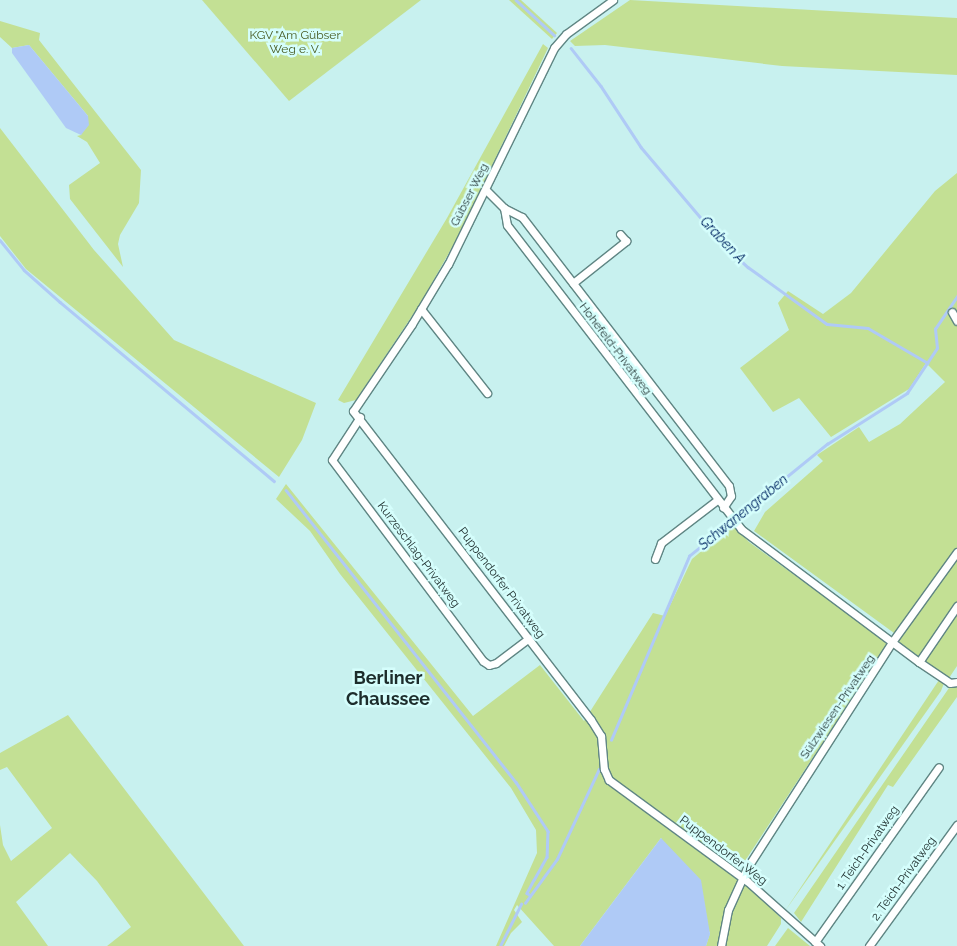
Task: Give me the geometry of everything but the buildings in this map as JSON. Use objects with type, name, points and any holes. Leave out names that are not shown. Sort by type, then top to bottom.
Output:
[{"type":"street","name":"Gübser Weg","points":[[353,411],[421,309],[486,190],[554,48],[566,34],[613,0]]},
{"type":"street","name":"Hohefeld-Privatweg","points":[[486,190],[504,208],[522,216],[729,486],[731,496],[726,511]]},
{"type":"street","name":"Hohefeld-Privatweg","points":[[504,208],[507,225],[716,501],[736,524],[762,547],[919,662],[950,683],[957,682]]},
{"type":"street","points":[[573,283],[626,241],[620,234]]},
{"type":"street","points":[[421,309],[487,392]]},
{"type":"street","points":[[952,312],[957,322]]},
{"type":"street","name":"Puppendorfer Privatweg","points":[[353,411],[360,417],[599,732],[604,769],[609,780]]},
{"type":"street","name":"Kurzeschlag-Privatweg","points":[[360,417],[332,460],[472,646],[485,662],[492,664],[529,638]]},
{"type":"street","points":[[656,559],[661,542],[716,501]]},
{"type":"street","name":"Sülzwiesen-Privatweg","points":[[721,946],[728,910],[742,878],[892,642],[957,552]]},
{"type":"street","points":[[919,662],[957,606]]},
{"type":"street","name":"1. Teich-Privatweg","points":[[817,944],[939,767]]},
{"type":"street","name":"Puppendorfer Weg","points":[[609,780],[742,878],[817,944]]},
{"type":"street","name":"2. Teich-Privatweg","points":[[869,946],[957,825]]},
{"type":"green space","name":"KGV \"Am Gübser Weg e. V.","points":[[202,0],[421,0],[289,101]]},
{"type":"green space","points":[[509,0],[521,0],[557,33],[552,39]]},
{"type":"green space","points":[[630,0],[957,18],[957,75],[782,66],[605,45],[575,46],[570,41]]},
{"type":"green space","points":[[0,21],[40,33],[39,40],[141,170],[139,203],[120,235],[118,244],[123,267],[70,199],[69,185],[100,163],[87,142],[77,136],[81,135],[88,116],[29,45],[12,48],[0,37]]},
{"type":"green space","points":[[543,44],[548,48],[458,237],[420,304],[356,400],[344,403],[338,400],[447,218]]},
{"type":"green space","points":[[0,128],[94,250],[174,340],[316,403],[302,440],[279,477],[26,269],[0,236]]},
{"type":"green space","points":[[957,173],[957,666],[949,678],[900,643],[894,633],[754,531],[765,512],[823,461],[817,455],[859,427],[869,442],[900,424],[945,382],[926,363],[909,389],[831,437],[799,398],[773,412],[740,368],[789,330],[778,303],[788,291],[823,314],[851,293],[935,191]]},
{"type":"green space","points":[[286,484],[473,716],[540,665],[584,721],[653,613],[665,616],[692,559],[733,525],[749,542],[888,643],[743,864],[735,869],[673,824],[668,829],[751,889],[781,918],[781,924],[767,946],[706,946],[710,933],[661,838],[580,946],[554,946],[517,905],[514,910],[522,922],[511,933],[504,946],[496,946],[537,853],[536,830],[511,788],[340,574],[310,531],[276,499]]},
{"type":"green space","points":[[939,680],[944,683],[941,691],[785,911]]},
{"type":"green space","points":[[957,686],[957,697],[893,787],[888,785],[801,922],[794,913],[949,688]]},
{"type":"green space","points":[[68,715],[244,946],[107,946],[131,927],[97,881],[70,853],[16,902],[48,946],[0,946],[0,825],[3,845],[11,861],[52,828],[7,767],[0,770],[0,753]]},
{"type":"green space","points":[[788,928],[810,946],[775,946]]},
{"type":"water","points":[[29,45],[88,116],[89,125],[81,135],[66,128],[12,53],[12,48]]},
{"type":"water","points":[[661,838],[701,880],[710,934],[706,946],[580,946]]},
{"type":"waterway","name":"Graben A","points":[[516,0],[554,35]]},
{"type":"waterway","name":"Graben A","points":[[571,48],[601,86],[641,147],[723,244],[748,267],[827,324],[868,328],[928,363]]},
{"type":"waterway","points":[[0,240],[24,270],[60,302],[274,481]]},
{"type":"waterway","name":"Schwanengraben","points":[[611,740],[689,556],[827,444],[907,393],[937,348],[935,329],[957,296]]},
{"type":"waterway","points":[[286,490],[516,782],[548,831],[547,857],[527,893],[530,895]]},
{"type":"waterway","name":"Schwanengraben","points":[[525,903],[557,859],[599,769]]},
{"type":"waterway","name":"Schwanengraben","points":[[500,946],[521,904]]},
{"type":"district","name":"Berliner Chaussee","points":[[388,690]]}]
